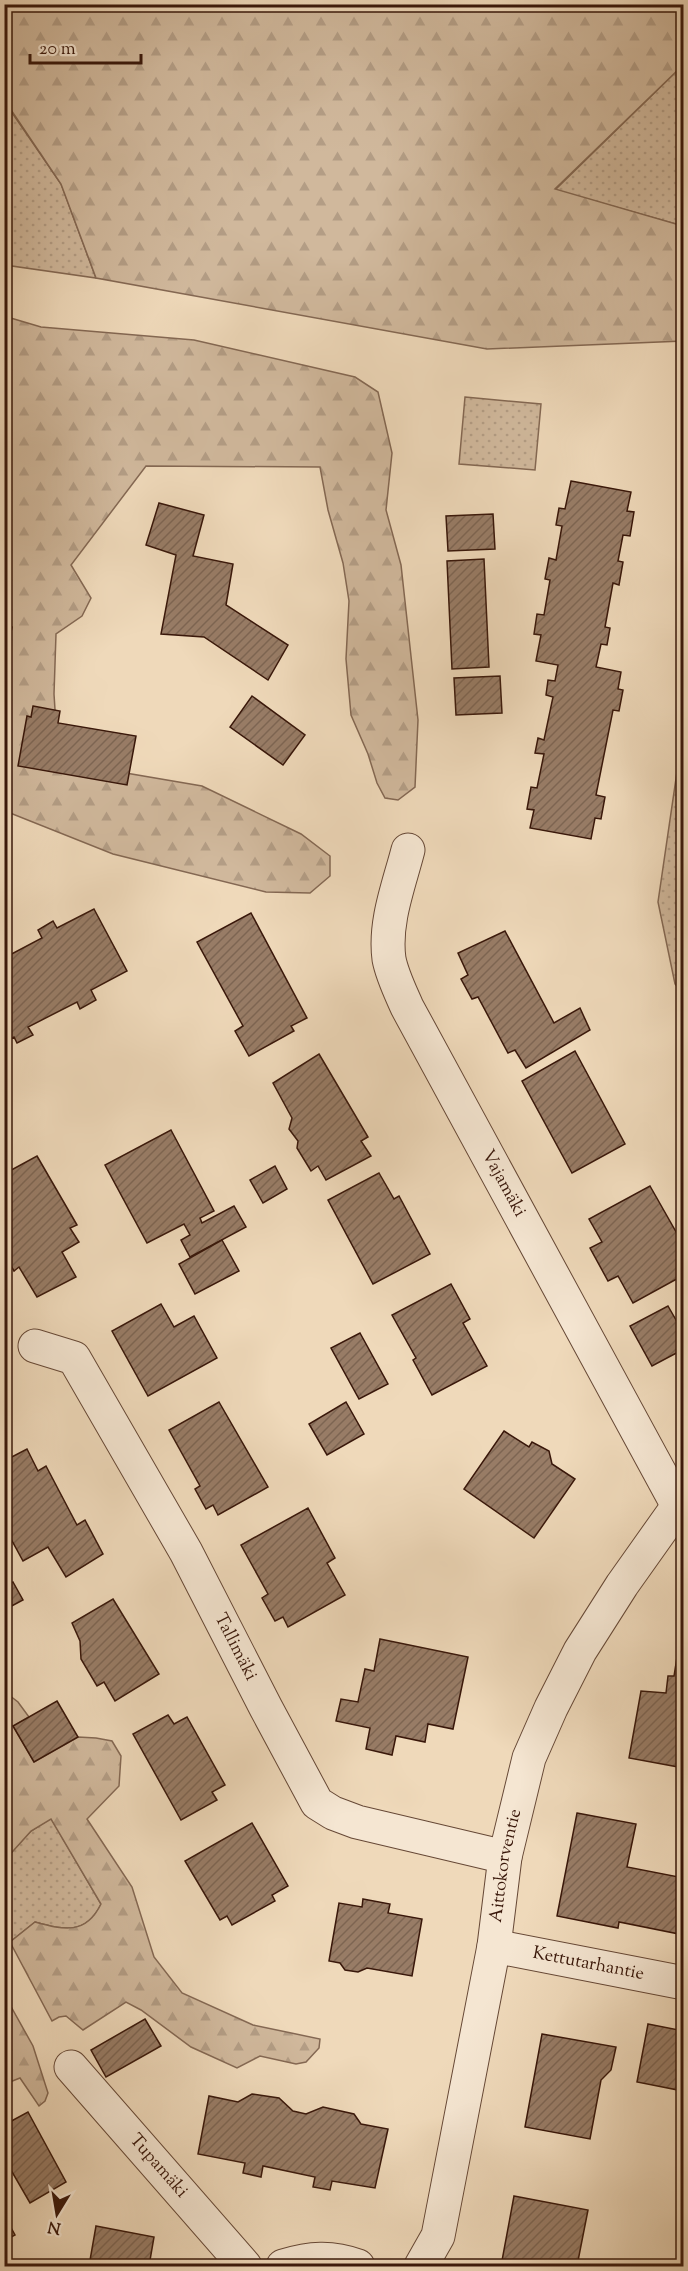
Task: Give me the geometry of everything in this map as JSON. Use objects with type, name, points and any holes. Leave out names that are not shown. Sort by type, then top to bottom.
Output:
[{"type":"street","name":"Vajamäki","points":[[408,850],[388,926],[389,958],[396,981],[412,1017],[681,1504]]},
{"type":"street","name":"Tallimäki","points":[[36,1346],[74,1359],[186,1552],[317,1803],[333,1813],[357,1822],[505,1857]]},
{"type":"street","name":"Aittokorventie","points":[[421,2266],[438,2236],[494,1946],[505,1857],[529,1758],[580,1651],[622,1585],[681,1504]]},
{"type":"street","name":"Kettutarhantie","points":[[494,1946],[684,1983]]},
{"type":"street","name":"Tupamäki","points":[[71,2067],[245,2266]]},
{"type":"street","points":[[283,2266],[305,2259],[323,2258],[358,2266]]},
{"type":"green space","points":[[4,5],[683,5],[683,65],[555,189],[683,226],[683,341],[487,349],[96,278],[61,184],[5,101]]},
{"type":"green space","points":[[683,65],[683,226],[555,190]]},
{"type":"green space","points":[[4,101],[61,184],[96,278],[5,265]]},
{"type":"green space","points":[[4,316],[41,327],[194,340],[355,377],[378,392],[392,453],[386,510],[401,565],[418,720],[415,787],[398,800],[385,798],[351,715],[346,659],[349,601],[343,563],[328,510],[320,467],[146,466],[71,565],[91,598],[82,616],[56,634],[54,694],[56,725],[120,772],[202,786],[301,834],[330,856],[330,876],[310,893],[266,892],[113,854],[5,811]]},
{"type":"green space","points":[[465,397],[541,404],[535,470],[459,464]]},
{"type":"green space","points":[[683,756],[683,993],[675,984],[658,902],[679,758]]},
{"type":"green space","points":[[5,1692],[18,1702],[29,1717],[13,1726],[34,1762],[78,1737],[112,1741],[121,1756],[119,1786],[87,1819],[132,1887],[154,1957],[182,1993],[253,2025],[320,2039],[319,2048],[306,2062],[296,2064],[260,2056],[237,2068],[191,2047],[141,2010],[126,2002],[83,2030],[66,2016],[52,2021],[10,1942],[35,1922],[65,1928],[81,1925],[95,1914],[101,1904],[51,1819],[31,1831],[5,1860]]},
{"type":"green space","points":[[51,1818],[101,1904],[95,1914],[81,1925],[65,1928],[35,1922],[10,1942],[5,1934],[4,1860],[31,1831]]},
{"type":"green space","points":[[4,1994],[33,2046],[48,2093],[45,2101],[39,2106],[20,2078],[5,2084]]},
{"type":"building","points":[[571,481],[631,492],[627,511],[634,512],[630,536],[623,535],[618,561],[623,562],[619,585],[613,583],[605,627],[610,628],[607,645],[601,644],[596,667],[621,672],[618,689],[623,690],[619,711],[613,710],[596,795],[605,797],[601,819],[595,818],[591,839],[530,828],[534,810],[527,809],[531,787],[537,788],[544,754],[535,753],[538,738],[544,740],[553,697],[546,695],[548,680],[555,681],[558,665],[536,661],[541,635],[534,634],[537,614],[544,615],[550,580],[545,579],[549,558],[556,560],[562,526],[556,525],[559,508],[565,509]]},
{"type":"building","points":[[159,503],[204,515],[193,556],[233,564],[226,605],[288,645],[268,680],[204,637],[161,634],[176,555],[146,545]]},
{"type":"building","points":[[493,514],[495,549],[448,551],[446,516]]},
{"type":"building","points":[[484,559],[489,667],[452,669],[447,561]]},
{"type":"building","points":[[4,625],[12,627],[4,669]]},
{"type":"building","points":[[500,676],[502,713],[456,715],[454,678]]},
{"type":"building","points":[[252,696],[305,735],[283,765],[230,727]]},
{"type":"building","points":[[33,706],[60,711],[58,723],[136,736],[127,785],[18,766],[27,716],[31,717]]},
{"type":"building","points":[[94,909],[127,971],[91,990],[96,1000],[80,1009],[77,1002],[28,1027],[33,1035],[17,1043],[14,1037],[4,1043],[4,958],[42,938],[38,930],[53,921],[57,928]]},
{"type":"building","points":[[251,913],[307,1018],[291,1026],[294,1031],[249,1056],[235,1031],[243,1026],[197,942]]},
{"type":"building","points":[[505,931],[554,1023],[580,1008],[590,1030],[526,1068],[515,1050],[508,1053],[478,997],[472,999],[461,979],[468,975],[458,953]]},
{"type":"building","points":[[575,1051],[625,1144],[572,1173],[522,1081]]},
{"type":"building","points":[[319,1054],[368,1137],[361,1141],[371,1156],[326,1180],[318,1166],[311,1171],[297,1148],[298,1141],[289,1129],[292,1118],[273,1083]]},
{"type":"building","points":[[171,1130],[214,1211],[200,1218],[202,1223],[234,1206],[246,1227],[190,1257],[181,1240],[190,1235],[184,1224],[147,1243],[105,1165]]},
{"type":"building","points":[[37,1156],[77,1225],[70,1228],[79,1242],[62,1252],[76,1277],[37,1297],[19,1267],[14,1271],[4,1254],[4,1174]]},
{"type":"building","points":[[275,1166],[287,1189],[263,1203],[250,1180]]},
{"type":"building","points":[[379,1173],[394,1199],[399,1196],[430,1254],[373,1284],[328,1200]]},
{"type":"building","points":[[650,1186],[684,1246],[684,1275],[633,1303],[618,1276],[608,1281],[590,1248],[602,1242],[589,1219]]},
{"type":"building","points":[[222,1240],[239,1271],[195,1294],[179,1264]]},
{"type":"building","points":[[451,1284],[470,1319],[463,1323],[487,1366],[432,1395],[413,1360],[416,1358],[392,1315]]},
{"type":"building","points":[[161,1304],[174,1327],[194,1316],[217,1358],[148,1396],[112,1331]]},
{"type":"building","points":[[668,1306],[684,1334],[684,1349],[652,1366],[630,1326]]},
{"type":"building","points":[[360,1333],[388,1384],[359,1399],[331,1348]]},
{"type":"building","points":[[219,1402],[268,1487],[218,1515],[213,1505],[206,1509],[195,1489],[200,1486],[169,1430]]},
{"type":"building","points":[[346,1402],[364,1434],[327,1455],[309,1424]]},
{"type":"building","points":[[504,1431],[529,1447],[532,1442],[549,1451],[552,1464],[575,1479],[534,1538],[464,1489]]},
{"type":"building","points":[[27,1449],[38,1471],[46,1466],[77,1525],[85,1520],[103,1554],[66,1577],[48,1547],[23,1561],[4,1526],[4,1461]]},
{"type":"building","points":[[308,1508],[335,1558],[327,1563],[345,1595],[288,1627],[283,1617],[275,1621],[262,1598],[268,1594],[241,1545]]},
{"type":"building","points":[[13,1582],[23,1600],[6,1609],[4,1586]]},
{"type":"building","points":[[113,1599],[159,1674],[115,1701],[104,1682],[97,1686],[81,1659],[80,1641],[72,1623]]},
{"type":"building","points":[[684,1613],[684,1768],[629,1758],[641,1691],[666,1693],[668,1676],[674,1676]]},
{"type":"building","points":[[380,1639],[468,1657],[453,1729],[428,1724],[425,1742],[396,1736],[392,1755],[366,1749],[370,1728],[336,1721],[341,1699],[358,1702],[365,1669],[374,1671]]},
{"type":"building","points":[[57,1701],[78,1737],[34,1762],[13,1726]]},
{"type":"building","points":[[168,1715],[174,1724],[187,1717],[225,1785],[212,1792],[217,1800],[181,1820],[133,1734]]},
{"type":"building","points":[[577,1813],[636,1824],[627,1867],[684,1878],[684,1935],[619,1922],[618,1928],[557,1916]]},
{"type":"building","points":[[252,1823],[288,1886],[272,1895],[275,1901],[232,1925],[227,1916],[220,1920],[185,1861]]},
{"type":"building","points":[[363,1899],[390,1904],[388,1913],[422,1919],[412,1976],[367,1968],[358,1972],[345,1970],[340,1963],[329,1961],[339,1903],[362,1907]]},
{"type":"building","points":[[145,2019],[161,2046],[106,2077],[91,2050]]},
{"type":"building","points":[[648,2024],[684,2031],[684,2061],[678,2090],[637,2082]]},
{"type":"building","points":[[542,2034],[616,2047],[611,2070],[601,2080],[590,2139],[525,2127]]},
{"type":"building","points":[[252,2094],[279,2098],[293,2111],[306,2114],[323,2107],[354,2114],[361,2124],[388,2129],[375,2188],[332,2181],[330,2190],[313,2187],[315,2177],[263,2166],[261,2177],[243,2173],[245,2163],[198,2154],[209,2096],[238,2102]]},
{"type":"building","points":[[28,2112],[66,2182],[30,2203],[4,2158],[4,2125]]},
{"type":"building","points":[[514,2196],[588,2210],[577,2266],[501,2266]]},
{"type":"building","points":[[4,2215],[15,2235],[4,2241]]},
{"type":"building","points":[[96,2226],[154,2237],[149,2266],[89,2266]]}]
